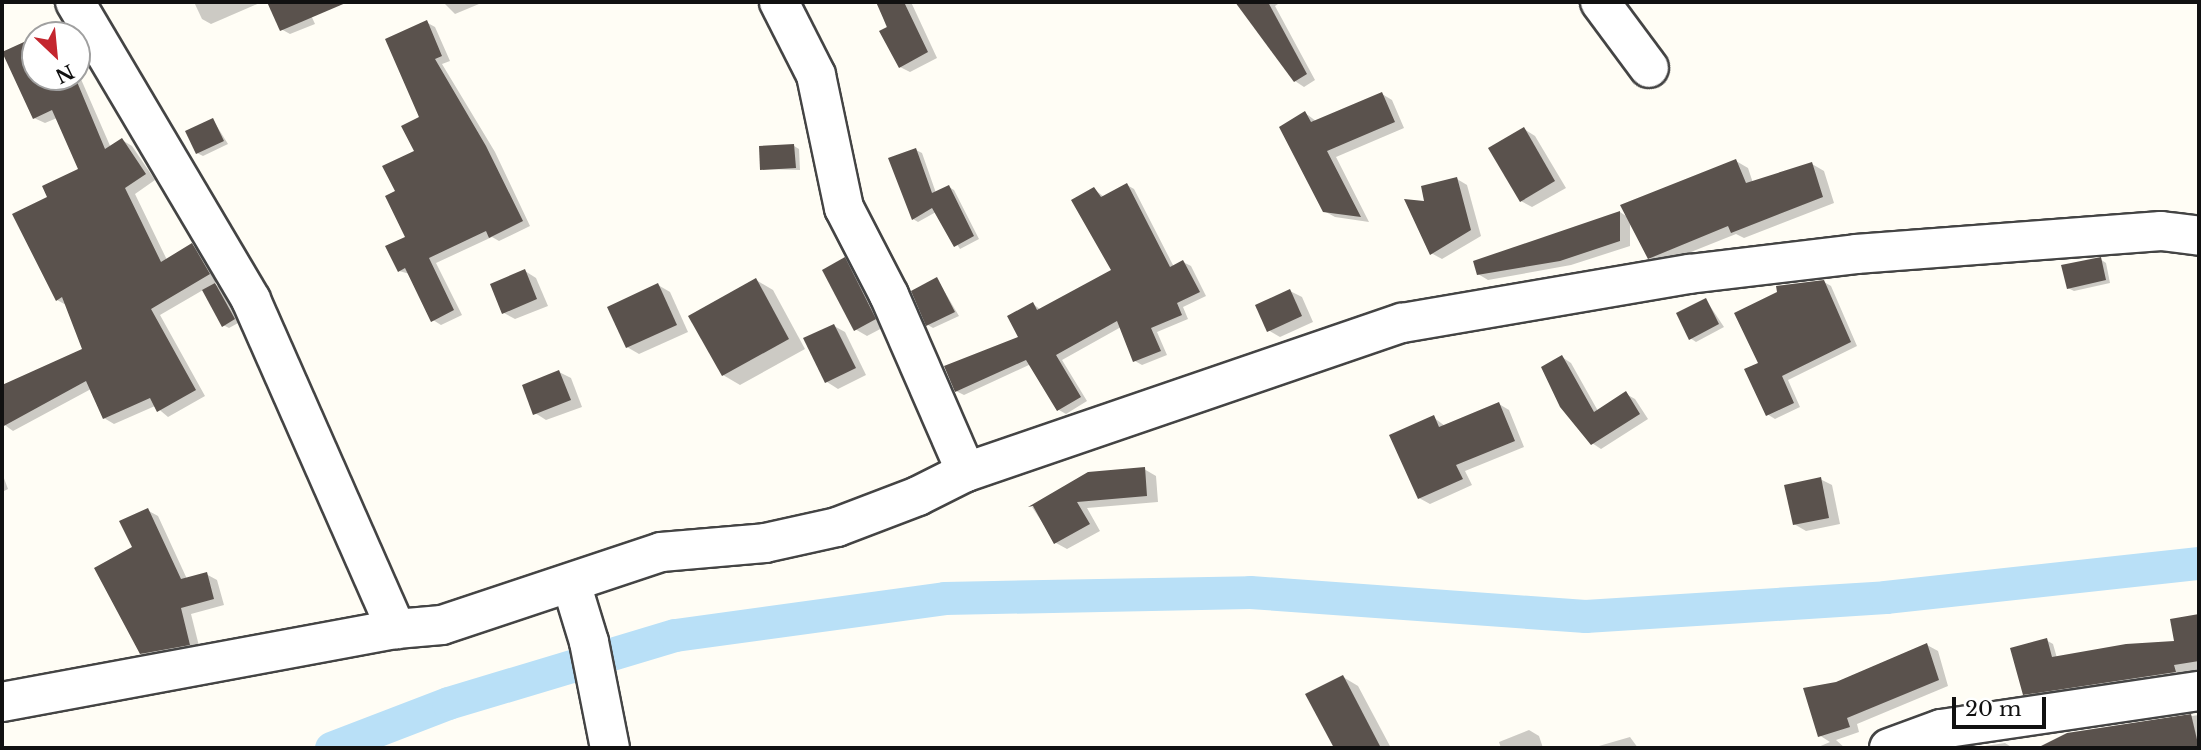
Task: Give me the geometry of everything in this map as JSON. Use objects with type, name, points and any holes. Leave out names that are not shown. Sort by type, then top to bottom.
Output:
[{"type":"street","points":[[75,2],[251,300],[396,629]]},
{"type":"street","points":[[779,2],[816,75],[844,208],[889,295],[966,472]]},
{"type":"street","points":[[1600,2],[1649,68]]},
{"type":"street","points":[[2,702],[396,629],[442,625],[661,552],[765,543],[837,527],[918,496],[966,472],[1402,323],[1689,274],[1856,254],[2161,231],[2199,236]]},
{"type":"street","points":[[571,583],[589,642],[609,738]]},
{"type":"street","points":[[1889,748],[1941,729],[2199,691]]},
{"type":"building","points":[[267,2],[348,2],[280,31]]},
{"type":"building","points":[[876,2],[904,2],[928,52],[899,68],[879,31],[887,27]]},
{"type":"building","points":[[1235,2],[1268,2],[1307,74],[1294,82]]},
{"type":"building","points":[[427,20],[442,56],[435,59],[486,146],[523,221],[489,238],[486,231],[429,258],[454,310],[431,322],[405,268],[398,272],[385,246],[405,237],[385,196],[395,191],[382,166],[414,151],[401,126],[419,117],[385,39]]},
{"type":"building","points":[[21,43],[21,91],[81,91],[105,149],[122,138],[146,174],[125,188],[161,262],[192,243],[210,274],[151,309],[196,390],[157,412],[150,398],[103,419],[86,381],[2,427],[2,385],[82,349],[62,297],[56,301],[12,214],[47,197],[42,186],[78,169],[52,110],[33,119],[2,52]]},
{"type":"building","points":[[1382,92],[1395,122],[1327,151],[1361,217],[1323,212],[1279,127],[1305,111],[1311,122]]},
{"type":"building","points":[[213,118],[224,141],[196,154],[185,131]]},
{"type":"building","points":[[1524,127],[1555,181],[1520,202],[1488,148]]},
{"type":"building","points":[[794,144],[796,168],[760,170],[759,146]]},
{"type":"building","points":[[916,148],[932,193],[949,185],[974,236],[954,247],[932,208],[912,220],[888,158]]},
{"type":"building","points":[[1736,159],[1746,183],[1812,162],[1823,197],[1731,233],[1728,226],[1648,259],[1620,205]]},
{"type":"building","points":[[1457,177],[1471,230],[1430,255],[1404,199],[1424,201],[1421,186]]},
{"type":"building","points":[[1127,183],[1170,267],[1183,260],[1200,292],[1177,303],[1182,315],[1151,328],[1161,351],[1133,362],[1117,321],[1056,355],[1081,397],[1057,411],[1026,360],[955,392],[944,366],[1018,337],[1007,316],[1033,302],[1037,310],[1111,270],[1071,200],[1094,187],[1101,197]]},
{"type":"building","points":[[1620,211],[1620,241],[1560,261],[1477,275],[1473,261]]},
{"type":"building","points":[[845,257],[876,319],[854,331],[822,270]]},
{"type":"building","points":[[2101,257],[2106,280],[2067,289],[2061,265]]},
{"type":"building","points":[[525,269],[537,299],[502,314],[490,284]]},
{"type":"building","points":[[937,277],[955,312],[926,326],[911,291]]},
{"type":"building","points":[[756,278],[789,339],[722,376],[688,316]]},
{"type":"building","points":[[1824,280],[1851,342],[1782,376],[1794,403],[1766,416],[1744,369],[1758,363],[1734,313],[1777,292],[1776,286]]},
{"type":"building","points":[[215,283],[235,319],[222,327],[202,290]]},
{"type":"building","points":[[658,283],[677,325],[626,348],[607,307]]},
{"type":"building","points":[[1290,289],[1302,316],[1267,332],[1255,305]]},
{"type":"building","points":[[1706,298],[1719,324],[1689,340],[1676,313]]},
{"type":"building","points":[[834,324],[856,368],[825,383],[803,338]]},
{"type":"building","points":[[1562,355],[1594,412],[1626,391],[1640,414],[1591,445],[1560,407],[1541,367]]},
{"type":"building","points":[[559,370],[571,400],[533,415],[522,385]]},
{"type":"building","points":[[1499,402],[1515,441],[1456,465],[1463,479],[1418,499],[1389,435],[1434,415],[1439,427]]},
{"type":"building","points":[[1145,467],[1147,496],[1077,502],[1090,524],[1054,544],[1033,506],[1028,507],[1088,472]]},
{"type":"building","points":[[1821,477],[1829,518],[1793,525],[1784,485]]},
{"type":"building","points":[[148,508],[181,579],[207,572],[214,599],[181,608],[190,645],[140,654],[94,568],[132,547],[119,521]]},
{"type":"building","points":[[2199,614],[2199,661],[2174,665],[2176,672],[2023,695],[2010,648],[2047,638],[2052,657],[2126,644],[2174,641],[2170,619]]},
{"type":"building","points":[[1927,643],[1939,680],[1847,718],[1850,727],[1818,737],[1803,688],[1836,682]]},
{"type":"building","points":[[1343,675],[1381,748],[1334,748],[1305,694]]},
{"type":"building","points":[[2191,714],[2199,748],[2037,748],[2067,733]]},
{"type":"waterway","points":[[331,748],[448,703],[675,635],[944,598],[1250,592],[1585,616],[1885,597],[2199,563]]}]
